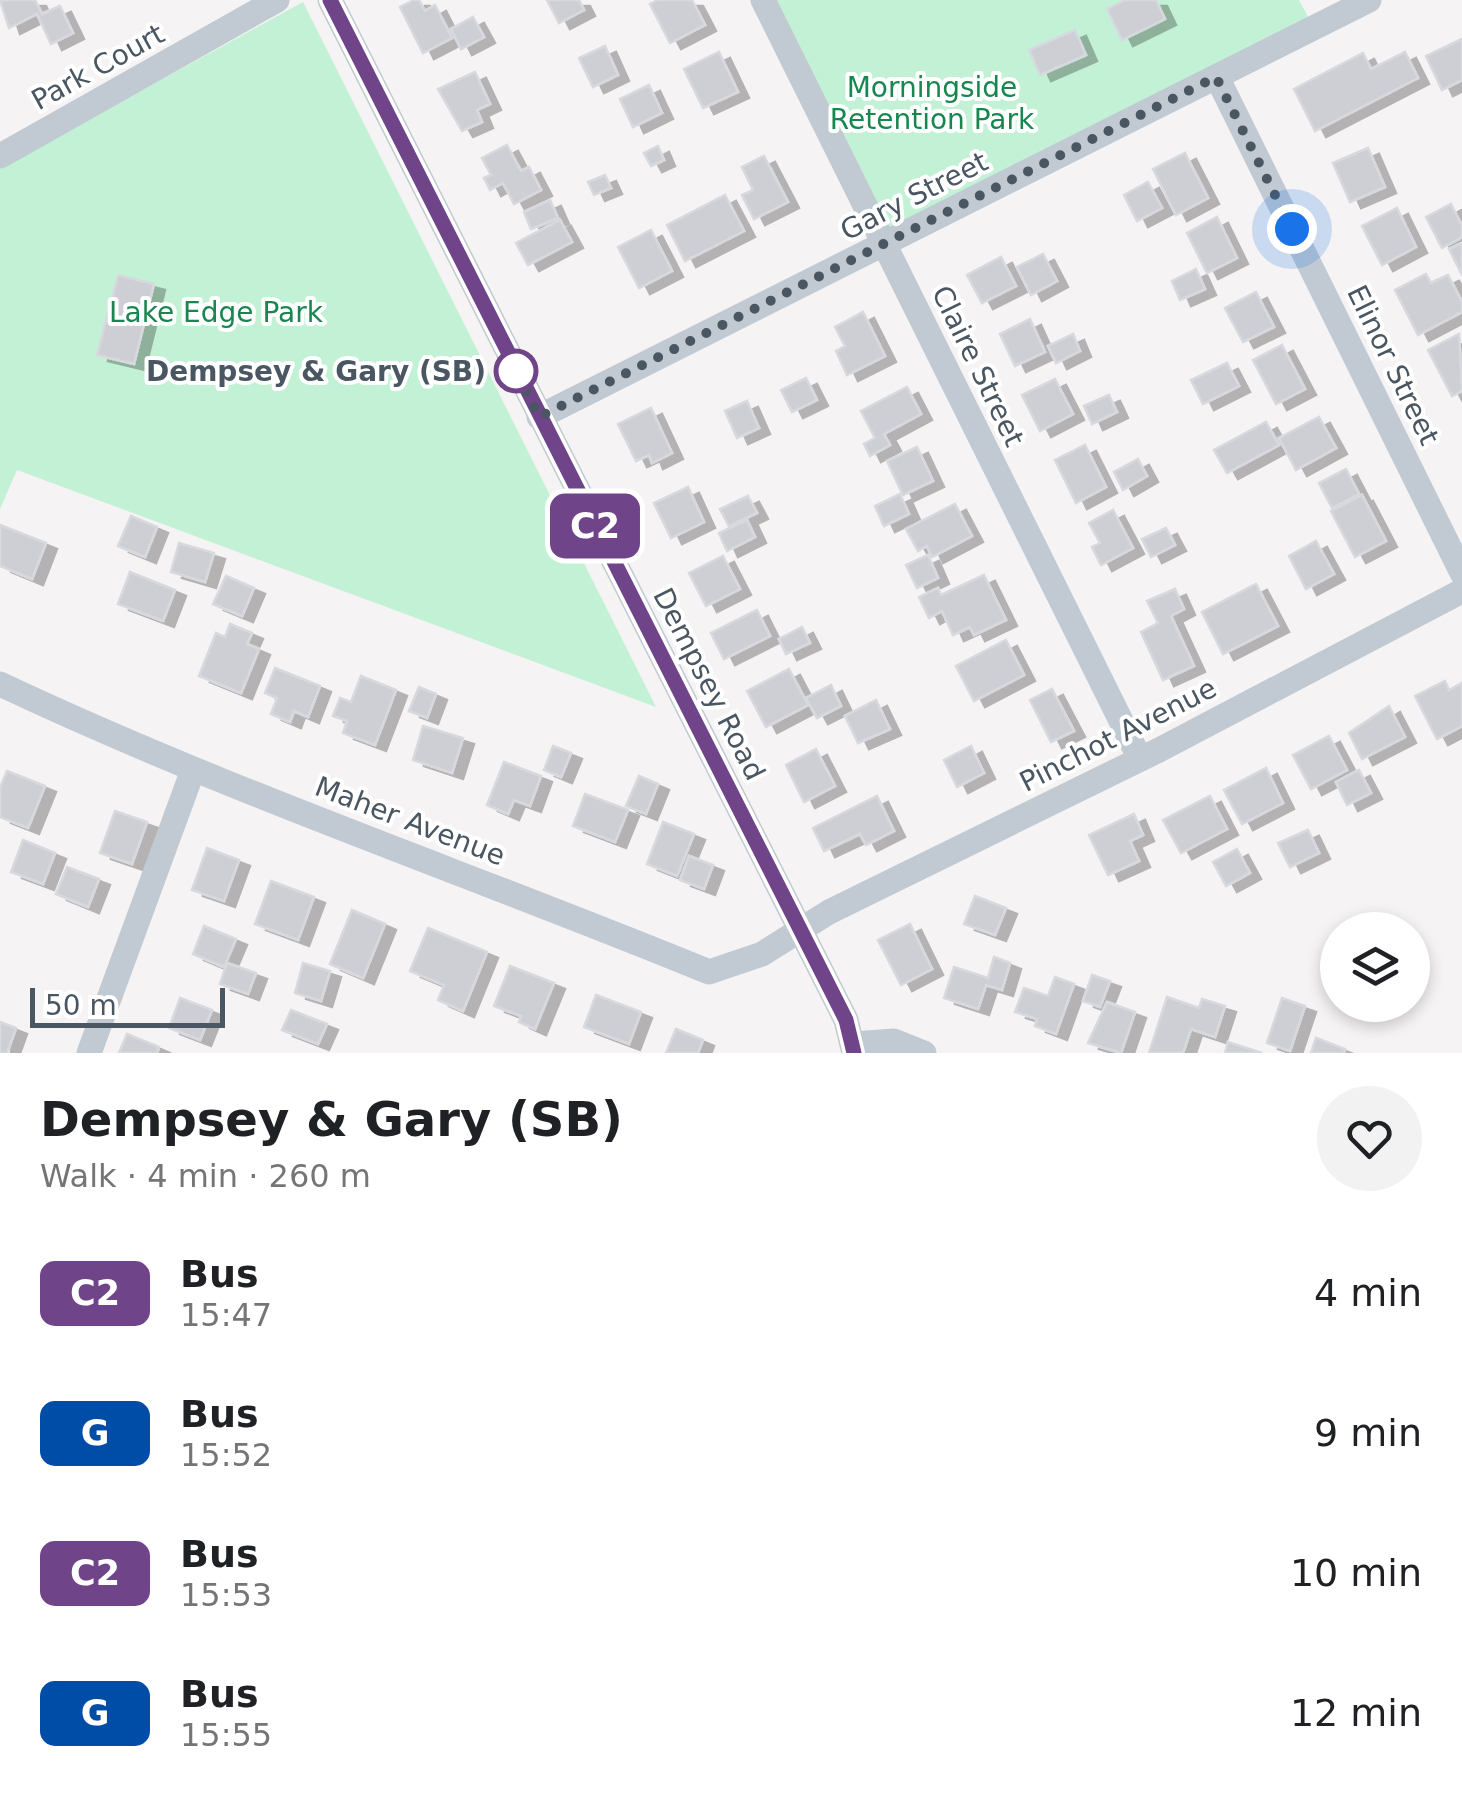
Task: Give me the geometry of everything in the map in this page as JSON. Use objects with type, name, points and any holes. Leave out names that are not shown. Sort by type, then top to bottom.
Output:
[{"type":"street","name":"Park Court","points":[[0,156],[276,0]]},
{"type":"street","name":"Dempsey Road","points":[[330,0],[851,1039]]},
{"type":"street","name":"Claire Street","points":[[763,0],[1140,759]]},
{"type":"street","name":"Gary Street","points":[[539,417],[1370,0]]},
{"type":"street","name":"Elinor Street","points":[[1216,77],[1462,572]]},
{"type":"street","name":"Pinchot Avenue","points":[[798,929],[1140,759],[1462,591]]},
{"type":"street","name":"Maher Avenue","points":[[0,684],[193,770],[524,896],[709,972],[762,954],[798,929]]},
{"type":"street","points":[[90,1053],[193,770]]},
{"type":"street","points":[[851,1039],[894,1041],[924,1053]]},
{"type":"green space","name":"Morningside Retention Park","points":[[763,0],[1299,0],[1314,28],[884,244]]},
{"type":"green space","name":"Lake Edge Park","points":[[303,2],[656,707],[17,470],[0,509],[0,168]]},
{"type":"building","points":[[0,0],[35,0],[42,14],[60,6],[73,33],[51,44],[37,14],[9,28]]},
{"type":"building","points":[[419,0],[425,11],[435,5],[452,38],[423,53],[400,7]]},
{"type":"building","points":[[547,0],[579,0],[584,10],[559,23]]},
{"type":"building","points":[[658,0],[692,0],[705,25],[670,43],[650,4]]},
{"type":"building","points":[[1125,0],[1156,0],[1165,19],[1122,40],[1107,9]]},
{"type":"building","points":[[473,17],[484,37],[461,49],[451,29]]},
{"type":"building","points":[[1075,30],[1086,55],[1040,75],[1029,50]]},
{"type":"building","points":[[1462,39],[1462,80],[1442,90],[1426,56]]},
{"type":"building","points":[[605,46],[618,75],[593,87],[579,58]]},
{"type":"building","points":[[719,52],[738,92],[703,108],[684,69]]},
{"type":"building","points":[[1405,52],[1418,78],[1315,131],[1294,89],[1363,53],[1371,69]]},
{"type":"building","points":[[475,72],[490,104],[477,110],[482,122],[462,131],[438,89]]},
{"type":"building","points":[[649,85],[662,113],[633,127],[620,99]]},
{"type":"building","points":[[507,145],[521,171],[529,167],[541,190],[514,204],[503,183],[490,190],[484,178],[491,175],[482,158]]},
{"type":"building","points":[[658,146],[664,160],[651,166],[644,153]]},
{"type":"building","points":[[1368,148],[1385,187],[1350,202],[1333,163]]},
{"type":"building","points":[[1185,153],[1208,198],[1176,215],[1153,169]]},
{"type":"building","points":[[764,156],[788,202],[754,219],[742,195],[753,190],[742,167]]},
{"type":"building","points":[[605,175],[611,188],[594,195],[588,182]]},
{"type":"building","points":[[1148,182],[1162,208],[1137,221],[1124,195]]},
{"type":"building","points":[[725,195],[744,231],[685,261],[667,225]]},
{"type":"building","points":[[550,200],[558,218],[531,229],[524,212]]},
{"type":"building","points":[[1451,204],[1462,226],[1462,237],[1442,248],[1426,217]]},
{"type":"building","points":[[1397,208],[1416,247],[1382,265],[1362,226]]},
{"type":"building","points":[[1217,217],[1237,258],[1207,273],[1187,233]]},
{"type":"building","points":[[560,220],[572,242],[528,265],[516,243]]},
{"type":"building","points":[[651,230],[672,271],[639,288],[618,247]]},
{"type":"building","points":[[1462,243],[1462,275],[1449,249]]},
{"type":"building","points":[[1043,254],[1057,281],[1031,295],[1017,267]]},
{"type":"building","points":[[1001,257],[1016,286],[982,303],[967,275]]},
{"type":"building","points":[[1196,269],[1205,289],[1180,300],[1172,281]]},
{"type":"building","points":[[1426,274],[1431,283],[1448,275],[1462,302],[1462,312],[1418,335],[1395,290]]},
{"type":"building","points":[[118,275],[154,284],[134,364],[97,355]]},
{"type":"building","points":[[1256,292],[1274,327],[1243,342],[1225,308]]},
{"type":"building","points":[[863,312],[885,356],[847,375],[836,351],[845,346],[835,327]]},
{"type":"building","points":[[1030,319],[1045,352],[1015,366],[1000,334]]},
{"type":"building","points":[[1073,334],[1080,351],[1056,363],[1048,346]]},
{"type":"building","points":[[1459,334],[1462,391],[1452,396],[1428,350]]},
{"type":"building","points":[[1282,345],[1305,389],[1276,404],[1253,360]]},
{"type":"building","points":[[1227,363],[1239,386],[1203,404],[1191,380]]},
{"type":"building","points":[[806,378],[817,400],[792,412],[781,390]]},
{"type":"building","points":[[1055,379],[1073,414],[1040,431],[1022,395]]},
{"type":"building","points":[[907,387],[921,414],[884,434],[890,445],[870,456],[864,444],[875,438],[861,411]]},
{"type":"building","points":[[1109,395],[1117,412],[1092,424],[1084,406]]},
{"type":"building","points":[[747,401],[759,428],[737,438],[725,411]]},
{"type":"building","points":[[651,408],[672,453],[652,463],[649,455],[636,461],[618,424]]},
{"type":"building","points":[[1319,417],[1336,448],[1296,470],[1279,438]]},
{"type":"building","points":[[1266,422],[1279,445],[1227,473],[1214,450]]},
{"type":"building","points":[[1085,445],[1106,487],[1076,503],[1055,460]]},
{"type":"building","points":[[917,447],[933,481],[903,495],[887,461]]},
{"type":"building","points":[[1138,459],[1147,476],[1123,490],[1114,472]]},
{"type":"building","points":[[1346,469],[1359,494],[1332,508],[1319,483]]},
{"type":"building","points":[[688,487],[704,522],[671,538],[654,503]]},
{"type":"building","points":[[900,494],[909,514],[884,526],[875,506]]},
{"type":"building","points":[[1362,495],[1386,541],[1355,557],[1331,511]]},
{"type":"building","points":[[748,496],[757,513],[729,526],[720,509]]},
{"type":"building","points":[[955,504],[972,536],[932,557],[927,546],[918,551],[906,529]]},
{"type":"building","points":[[1113,510],[1133,548],[1101,565],[1092,547],[1100,543],[1089,523]]},
{"type":"building","points":[[131,516],[157,527],[145,557],[118,546]]},
{"type":"building","points":[[747,520],[755,537],[727,551],[719,533]]},
{"type":"building","points":[[0,525],[46,543],[32,579],[0,566]]},
{"type":"building","points":[[1166,528],[1175,545],[1151,557],[1142,539]]},
{"type":"building","points":[[1316,541],[1334,574],[1306,589],[1289,556]]},
{"type":"building","points":[[179,543],[214,553],[205,582],[171,572]]},
{"type":"building","points":[[928,555],[938,578],[917,588],[906,565]]},
{"type":"building","points":[[723,556],[740,589],[706,606],[689,573]]},
{"type":"building","points":[[130,572],[175,590],[163,621],[118,604]]},
{"type":"building","points":[[984,575],[1006,620],[974,635],[970,627],[953,635],[942,611],[929,618],[919,597],[938,588],[941,595]]},
{"type":"building","points":[[226,576],[254,588],[242,616],[213,604]]},
{"type":"building","points":[[1256,584],[1278,626],[1223,654],[1202,612]]},
{"type":"building","points":[[1175,589],[1184,609],[1171,616],[1194,666],[1163,680],[1141,632],[1158,623],[1147,601]]},
{"type":"building","points":[[757,610],[770,636],[724,659],[711,633]]},
{"type":"building","points":[[230,624],[252,633],[247,644],[259,649],[241,693],[199,676],[216,633],[225,637]]},
{"type":"building","points":[[802,627],[810,643],[786,654],[779,639]]},
{"type":"building","points":[[1006,640],[1024,675],[974,701],[956,666]]},
{"type":"building","points":[[275,668],[320,686],[308,717],[294,711],[290,722],[271,714],[277,698],[265,693]]},
{"type":"building","points":[[789,669],[808,705],[766,727],[747,691]]},
{"type":"building","points":[[361,676],[396,690],[375,745],[343,733],[347,721],[333,716],[340,698],[351,702]]},
{"type":"building","points":[[1445,681],[1449,690],[1462,683],[1462,726],[1437,739],[1415,696]]},
{"type":"building","points":[[831,685],[841,706],[817,718],[806,698]]},
{"type":"building","points":[[419,687],[436,694],[427,718],[409,711]]},
{"type":"building","points":[[1052,689],[1074,731],[1051,742],[1030,700]]},
{"type":"building","points":[[876,700],[890,729],[858,743],[845,716]]},
{"type":"building","points":[[1389,706],[1405,737],[1362,759],[1349,733]]},
{"type":"building","points":[[423,726],[463,738],[452,773],[413,760]]},
{"type":"building","points":[[1329,736],[1347,770],[1311,789],[1293,755]]},
{"type":"building","points":[[553,746],[571,753],[561,777],[544,770]]},
{"type":"building","points":[[971,746],[984,773],[957,787],[944,760]]},
{"type":"building","points":[[816,749],[835,786],[804,802],[786,765]]},
{"type":"building","points":[[504,762],[541,776],[530,806],[514,800],[508,814],[487,805]]},
{"type":"building","points":[[1266,768],[1283,803],[1242,824],[1224,790]]},
{"type":"building","points":[[1359,770],[1371,793],[1347,805],[1336,782]]},
{"type":"building","points":[[7,771],[45,786],[28,828],[0,817],[0,788]]},
{"type":"building","points":[[639,776],[658,784],[646,814],[626,806]]},
{"type":"building","points":[[585,794],[628,810],[615,842],[573,826]]},
{"type":"building","points":[[877,796],[894,831],[866,845],[860,834],[824,851],[813,828]]},
{"type":"building","points":[[1210,796],[1227,829],[1181,853],[1163,820]]},
{"type":"building","points":[[115,811],[147,822],[132,864],[100,853]]},
{"type":"building","points":[[1134,814],[1143,835],[1130,841],[1139,861],[1108,875],[1089,835]]},
{"type":"building","points":[[663,822],[694,834],[677,876],[647,864]]},
{"type":"building","points":[[1308,830],[1319,853],[1290,867],[1278,843]]},
{"type":"building","points":[[23,840],[55,853],[43,884],[11,872]]},
{"type":"building","points":[[207,848],[239,860],[224,901],[192,890]]},
{"type":"building","points":[[1237,849],[1250,873],[1226,886],[1213,862]]},
{"type":"building","points":[[689,856],[713,865],[704,889],[680,880]]},
{"type":"building","points":[[67,867],[99,879],[88,907],[56,894]]},
{"type":"building","points":[[271,881],[314,897],[298,940],[255,924]]},
{"type":"building","points":[[975,896],[1006,908],[995,935],[964,924]]},
{"type":"building","points":[[352,910],[385,924],[363,978],[330,964]]},
{"type":"building","points":[[910,924],[932,969],[901,985],[878,940]]},
{"type":"building","points":[[204,926],[236,939],[224,967],[193,954]]},
{"type":"building","points":[[428,928],[487,952],[463,1011],[438,1000],[444,985],[410,971]]},
{"type":"building","points":[[994,957],[1010,963],[1002,990],[986,985],[978,1009],[944,998],[954,967],[988,978]]},
{"type":"building","points":[[227,963],[256,973],[248,994],[220,984]]},
{"type":"building","points":[[303,963],[330,971],[321,1001],[295,993]]},
{"type":"building","points":[[510,966],[554,983],[535,1029],[519,1022],[521,1016],[494,1006]]},
{"type":"building","points":[[1092,975],[1110,981],[1100,1007],[1083,1001]]},
{"type":"building","points":[[1055,977],[1074,984],[1056,1034],[1035,1026],[1037,1019],[1015,1012],[1024,988],[1048,996]]},
{"type":"building","points":[[596,995],[641,1012],[629,1044],[584,1027]]},
{"type":"building","points":[[1167,997],[1199,1008],[1202,999],[1225,1006],[1215,1037],[1191,1029],[1183,1053],[1149,1053]]},
{"type":"building","points":[[180,998],[212,1010],[200,1040],[169,1028]]},
{"type":"building","points":[[1282,998],[1305,1006],[1290,1051],[1267,1043]]},
{"type":"building","points":[[1107,1002],[1135,1012],[1121,1053],[1088,1043]]},
{"type":"building","points":[[291,1010],[327,1024],[318,1044],[282,1030]]},
{"type":"building","points":[[0,1022],[16,1028],[7,1053],[0,1053]]},
{"type":"building","points":[[676,1029],[703,1040],[698,1053],[666,1053]]},
{"type":"building","points":[[127,1034],[159,1047],[157,1053],[119,1053]]},
{"type":"building","points":[[1316,1038],[1345,1049],[1344,1053],[1311,1053]]},
{"type":"building","points":[[1228,1042],[1262,1053],[1225,1053]]},
{"type":"bus line","name":"C2","points":[[330,0],[846,1020],[854,1053]]},
{"type":"place","name":"Dempsey & Gary (SB)","points":[[516,371]]},
{"type":"route","points":[[516,371],[509,357],[539,417],[1216,77],[1292,229]]}]
